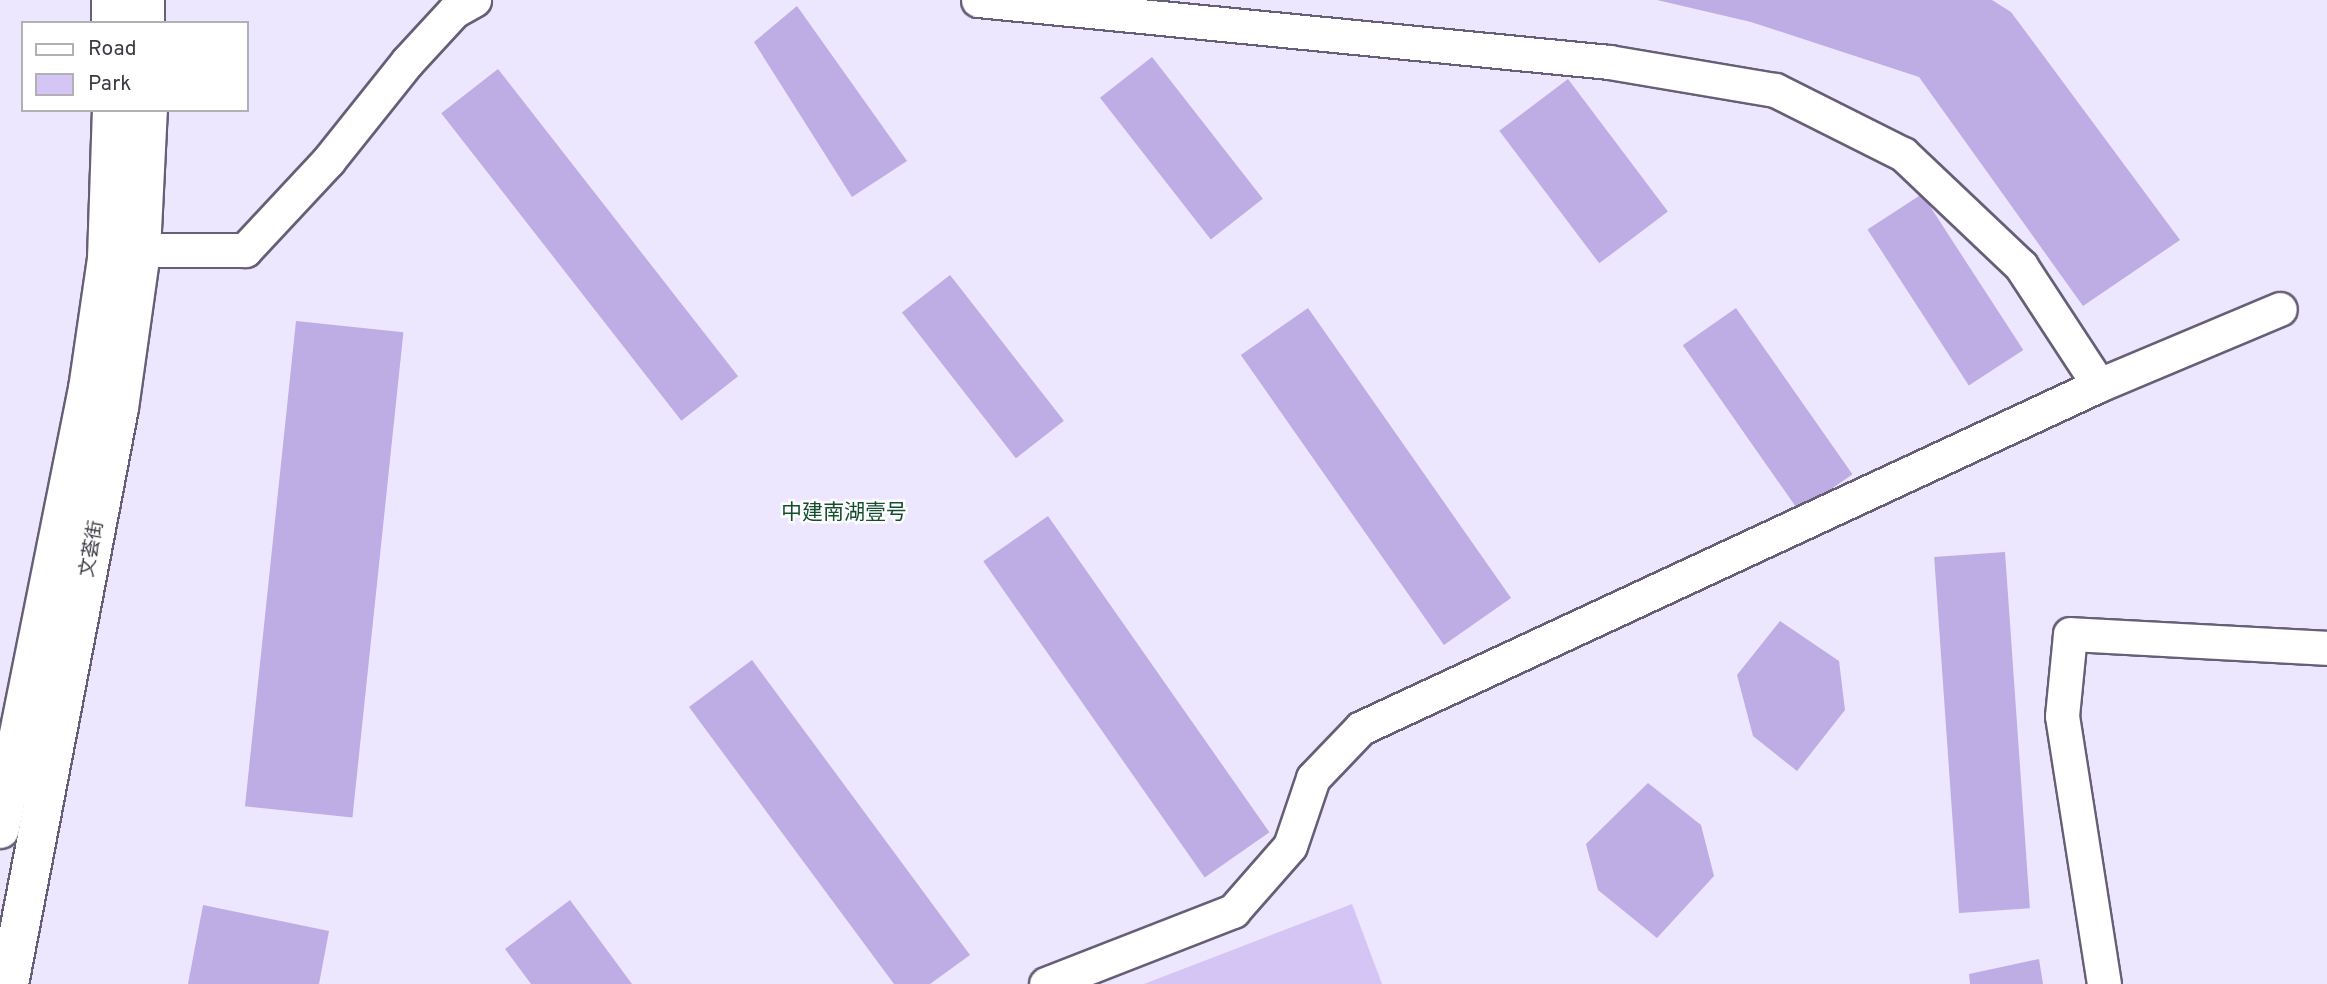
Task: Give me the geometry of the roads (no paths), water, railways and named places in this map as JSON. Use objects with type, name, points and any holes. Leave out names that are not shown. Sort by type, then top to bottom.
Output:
[{"type":"main road","points":[[111,0],[111,21]]},
{"type":"main road","points":[[145,0],[145,21]]},
{"type":"main road","name":"文荟街","points":[[9,984],[119,408],[124,250],[112,112]]},
{"type":"main road","name":"文荟街","points":[[0,830],[88,389],[124,250],[148,112]]},
{"type":"street","points":[[124,250],[245,250],[328,161],[407,62],[454,11],[474,0]]},
{"type":"street","points":[[978,0],[1609,62],[1775,90],[1903,154],[2021,266],[2099,385]]},
{"type":"street","points":[[1046,984],[1233,911],[1290,846],[1313,778],[1362,728],[2099,385],[2280,309]]},
{"type":"street","points":[[2104,984],[2062,716],[2070,634],[2327,648]]},
{"type":"district","name":"中建南湖壹号","points":[[844,514]]}]
